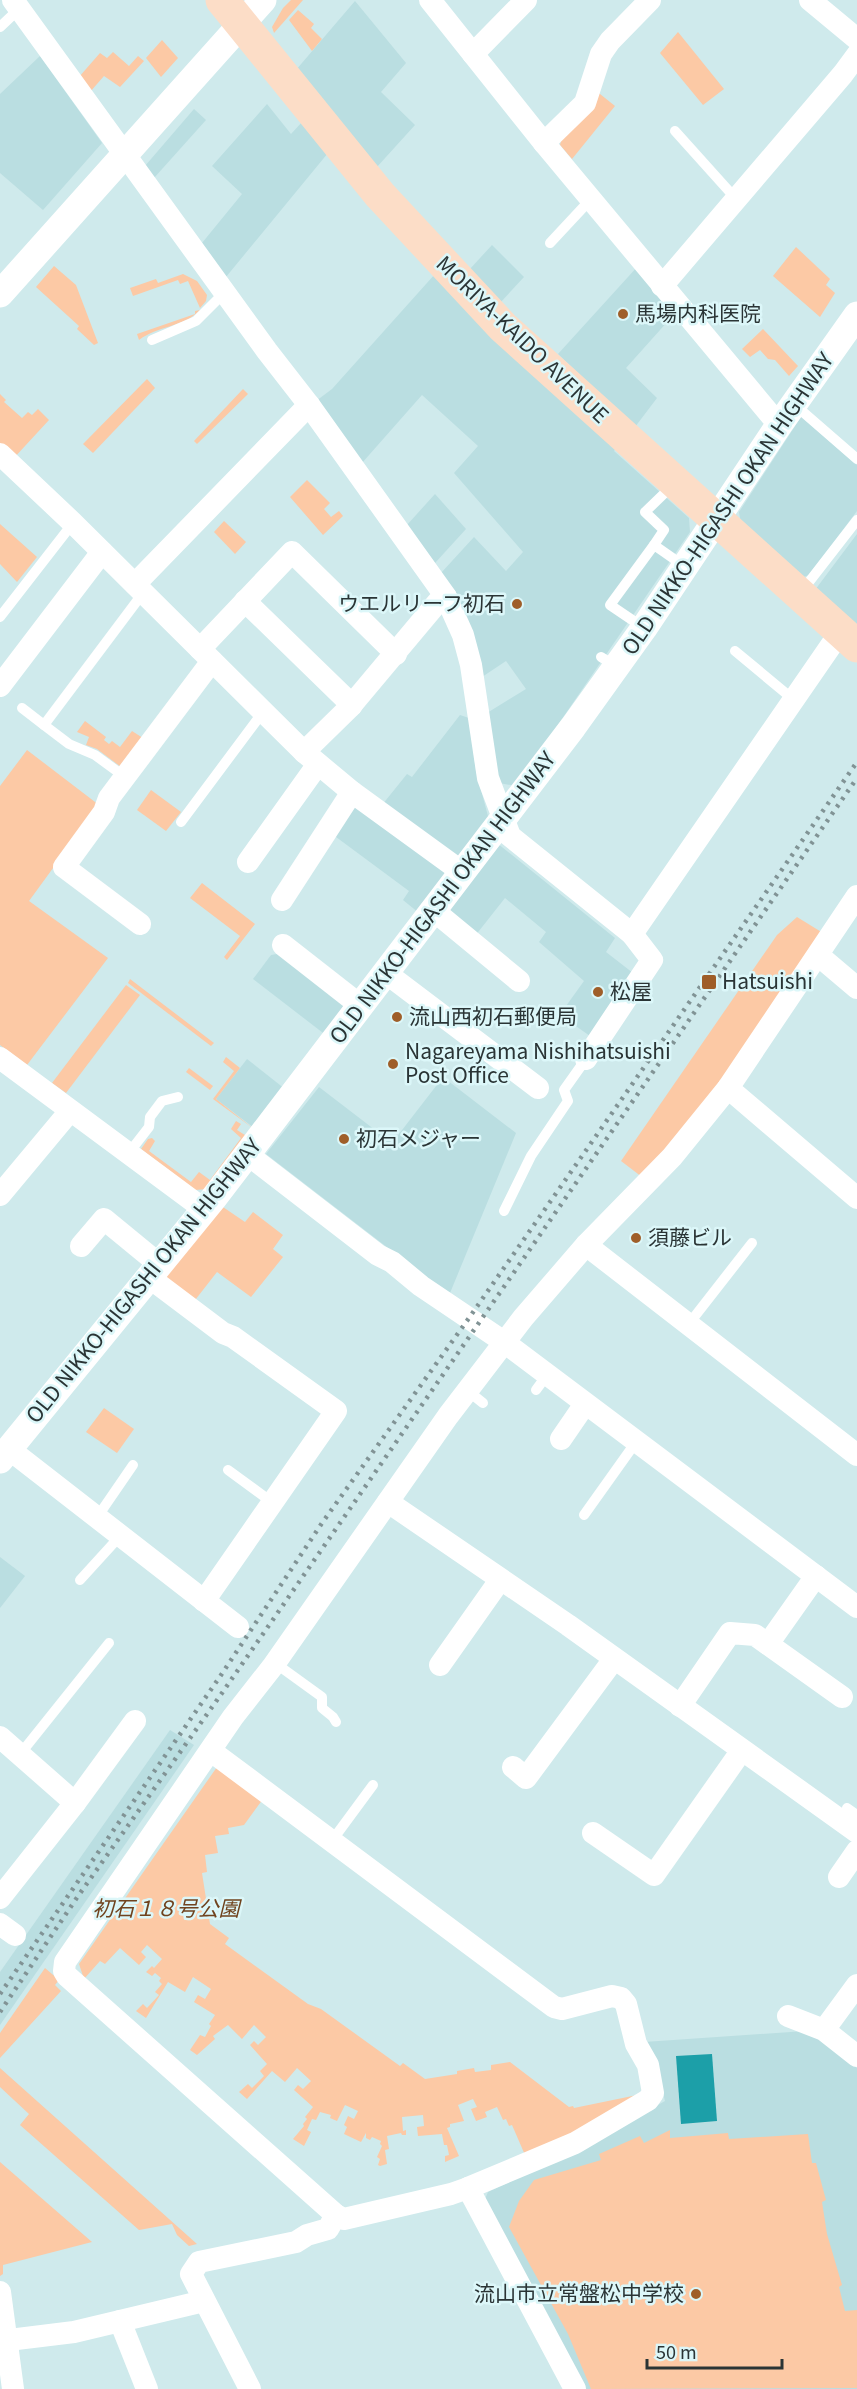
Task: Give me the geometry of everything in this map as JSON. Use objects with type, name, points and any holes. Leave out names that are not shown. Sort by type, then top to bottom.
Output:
[{"type":"main road","name":"MORIYA-KAIDO AVENUE","points":[[232,12],[380,195],[503,327],[849,639]]},
{"type":"street","points":[[0,294],[124,154],[232,12],[263,0]]},
{"type":"street","points":[[430,0],[662,286],[787,415]]},
{"type":"street","points":[[473,54],[526,0]]},
{"type":"street","points":[[544,143],[585,103],[601,54],[610,41],[650,0]]},
{"type":"street","points":[[810,0],[857,39]]},
{"type":"street","points":[[16,4],[225,292],[237,319],[263,355],[309,405],[446,597],[463,635],[488,778],[510,836],[632,934],[652,960],[586,1059]]},
{"type":"street","points":[[662,286],[857,55]]},
{"type":"street","name":"OLD NIKKO-HIGASHI OKAN HIGHWAY","points":[[3,1456],[205,1210],[462,873],[609,662],[644,628],[684,566],[857,315]]},
{"type":"street","points":[[139,589],[309,405]]},
{"type":"street","points":[[0,454],[311,758],[352,792],[462,873]]},
{"type":"street","points":[[0,686],[102,552]]},
{"type":"street","points":[[140,924],[64,867],[104,812],[109,798],[245,601],[292,552],[396,654]]},
{"type":"street","points":[[248,862],[311,758],[437,603],[446,597]]},
{"type":"street","points":[[245,601],[352,705]]},
{"type":"street","points":[[632,934],[794,700],[849,639]]},
{"type":"street","points":[[282,900],[352,792]]},
{"type":"street","points":[[210,1751],[413,1910],[487,1964],[554,2007],[562,2009],[611,1990],[626,2004],[627,2027],[648,2065],[653,2093],[648,2100],[575,2143],[468,2188],[344,2219],[336,2215],[67,1976],[64,1971],[65,1962],[210,1751],[233,1718],[275,1663],[388,1502],[475,1397],[504,1342],[586,1245],[672,1157],[728,1088],[818,955],[840,933],[857,896]]},
{"type":"street","points":[[434,910],[519,981]]},
{"type":"street","points":[[283,945],[361,1005]]},
{"type":"street","points":[[818,955],[857,988]]},
{"type":"street","points":[[386,973],[538,1088]]},
{"type":"street","points":[[0,1059],[205,1210]]},
{"type":"street","points":[[728,1088],[857,1198]]},
{"type":"street","points":[[0,1195],[70,1111]]},
{"type":"street","points":[[247,1154],[421,1286],[504,1342],[542,1383],[585,1404],[857,1607]]},
{"type":"street","points":[[81,1246],[104,1219],[155,1271],[224,1333],[233,1337],[336,1411],[204,1601]]},
{"type":"street","points":[[586,1245],[688,1325],[855,1449]]},
{"type":"street","points":[[561,1439],[585,1404]]},
{"type":"street","points":[[3,1456],[98,1516],[238,1627]]},
{"type":"street","points":[[388,1502],[742,1750],[854,1821]]},
{"type":"street","points":[[768,1644],[816,1576]]},
{"type":"street","points":[[440,1665],[500,1580]]},
{"type":"street","points":[[680,1706],[690,1680],[729,1633],[755,1635],[842,1697]]},
{"type":"street","points":[[513,1767],[526,1778],[614,1659]]},
{"type":"street","points":[[0,1898],[75,1803],[135,1720]]},
{"type":"street","points":[[0,1737],[21,1753],[75,1803]]},
{"type":"street","points":[[593,1833],[654,1875],[742,1750]]},
{"type":"street","points":[[839,1877],[857,1851]]},
{"type":"street","points":[[824,2030],[857,1985]]},
{"type":"street","points":[[788,2016],[824,2030],[857,2056]]},
{"type":"street","points":[[468,2188],[574,2389]]},
{"type":"street","points":[[250,2389],[191,2274],[190,2261],[199,2262],[286,2249],[306,2235],[328,2229],[336,2215]]},
{"type":"street","points":[[0,2292],[3,2341],[13,2389]]},
{"type":"street","points":[[3,2341],[75,2332],[204,2301]]},
{"type":"street","points":[[120,2320],[147,2389]]},
{"type":"lane","points":[[0,27],[16,4]]},
{"type":"lane","points":[[675,131],[736,200]]},
{"type":"lane","points":[[550,243],[591,199]]},
{"type":"lane","points":[[152,340],[196,321],[225,292]]},
{"type":"lane","points":[[787,415],[857,459]]},
{"type":"lane","points":[[644,628],[610,605],[664,530],[645,512],[675,483]]},
{"type":"lane","points":[[799,595],[857,520]]},
{"type":"lane","points":[[0,617],[73,523]]},
{"type":"lane","points":[[654,545],[684,566]]},
{"type":"lane","points":[[44,725],[139,589]]},
{"type":"lane","points":[[735,651],[794,700]]},
{"type":"lane","points":[[22,708],[69,744],[95,755],[125,777]]},
{"type":"lane","points":[[181,822],[262,712]]},
{"type":"lane","points":[[504,1211],[531,1156],[568,1101],[564,1090],[586,1059]]},
{"type":"lane","points":[[128,1154],[149,1127],[150,1117],[162,1101],[178,1097]]},
{"type":"lane","points":[[688,1325],[752,1243]]},
{"type":"lane","points":[[584,1515],[636,1442]]},
{"type":"lane","points":[[98,1516],[134,1465]]},
{"type":"lane","points":[[228,1470],[273,1503]]},
{"type":"lane","points":[[80,1580],[121,1535]]},
{"type":"lane","points":[[21,1753],[109,1643]]},
{"type":"lane","points":[[275,1663],[322,1697],[322,1708],[333,1716],[336,1722]]},
{"type":"lane","points":[[337,1850],[373,1785]]},
{"type":"shaded area","points":[[355,1],[406,63],[381,92],[415,125],[376,168],[296,70]]},
{"type":"shaded area","points":[[40,56],[102,143],[43,210],[0,173],[0,94]]},
{"type":"shaded area","points":[[267,104],[291,134],[302,122],[328,153],[226,277],[202,243],[242,194],[212,166]]},
{"type":"shaded area","points":[[194,109],[206,120],[154,178],[145,166]]},
{"type":"shaded area","points":[[492,245],[524,277],[500,303],[469,270]]},
{"type":"shaded area","points":[[638,266],[677,311],[626,368],[657,398],[635,427],[558,354]]},
{"type":"shaded area","points":[[435,274],[616,448],[614,451],[689,518],[690,532],[516,786],[499,783],[487,713],[526,689],[506,661],[482,677],[441,573],[474,537],[506,571],[523,552],[454,473],[478,446],[422,395],[362,463],[316,401],[332,389]]},
{"type":"shaded area","points":[[801,417],[857,465],[857,511],[809,575],[801,578],[741,524],[739,512]]},
{"type":"shaded area","points":[[435,494],[466,529],[435,563],[407,525]]},
{"type":"shaded area","points":[[857,534],[857,629],[815,590]]},
{"type":"shaded area","points":[[460,715],[469,718],[476,771],[489,820],[461,859],[382,805],[407,774],[412,777]]},
{"type":"shaded area","points":[[352,803],[450,872],[419,913],[403,900],[409,891],[332,834]]},
{"type":"shaded area","points":[[497,843],[615,938],[606,952],[633,973],[590,1036],[563,1017],[566,1006],[584,981],[539,942],[546,932],[505,898],[475,936],[449,915],[448,907]]},
{"type":"shaded area","points":[[283,953],[347,1009],[327,1036],[253,979],[271,955]]},
{"type":"shaded area","points":[[247,1059],[285,1089],[254,1128],[216,1099]]},
{"type":"shaded area","points":[[443,1077],[516,1133],[450,1293],[427,1278],[266,1154],[319,1087],[392,1143]]},
{"type":"shaded area","points":[[0,1557],[25,1576],[0,1608]]},
{"type":"shaded area","points":[[170,1730],[194,1745],[0,2025],[0,1972]]},
{"type":"shaded area","name":"流山市立常盤松中学校","points":[[805,2031],[815,2035],[857,2068],[857,2389],[585,2389],[485,2199],[488,2192],[566,2156],[665,2101],[655,2062],[644,2042]]},
{"type":"green space","points":[[291,0],[303,0],[274,33],[272,27],[283,8]]},
{"type":"green space","points":[[298,10],[314,24],[311,28],[322,39],[312,51],[289,20]]},
{"type":"green space","points":[[678,32],[724,89],[703,105],[660,53]]},
{"type":"green space","points":[[162,40],[178,58],[161,77],[146,58]]},
{"type":"green space","points":[[113,52],[129,66],[138,56],[144,61],[120,87],[104,76],[90,92],[79,77],[100,53],[107,58]]},
{"type":"green space","points":[[595,90],[615,106],[572,159],[560,145],[563,133]]},
{"type":"green space","points":[[796,247],[830,279],[826,285],[835,293],[820,317],[773,276]]},
{"type":"green space","points":[[54,266],[76,285],[98,343],[94,345],[77,329],[79,326],[36,287]]},
{"type":"green space","points":[[183,274],[197,281],[207,295],[206,301],[200,308],[188,281],[180,284],[178,280],[133,296],[130,288],[156,279],[158,283]]},
{"type":"green space","points":[[200,310],[194,316],[186,320],[146,335],[139,340],[137,334],[195,314],[195,311]]},
{"type":"green space","points":[[763,329],[798,366],[789,376],[775,360],[768,359],[760,350],[750,357],[742,349]]},
{"type":"green space","points":[[147,379],[155,388],[93,453],[83,444]]},
{"type":"green space","points":[[243,389],[248,394],[197,444],[194,441]]},
{"type":"green space","points":[[0,394],[6,400],[4,402],[22,418],[28,412],[32,415],[38,409],[49,420],[13,459],[0,447]]},
{"type":"green space","points":[[307,480],[330,503],[324,509],[331,517],[339,511],[343,516],[323,535],[290,497]]},
{"type":"green space","points":[[224,521],[246,542],[235,554],[214,532]]},
{"type":"green space","points":[[0,524],[37,557],[17,582],[0,564]]},
{"type":"green space","points":[[85,721],[106,737],[104,740],[109,744],[112,741],[120,747],[132,731],[146,740],[121,767],[97,749],[86,745],[89,737],[77,732]]},
{"type":"green space","points":[[27,750],[99,805],[29,901],[108,958],[27,1065],[0,1045],[0,786]]},
{"type":"green space","points":[[151,790],[181,812],[166,831],[137,810]]},
{"type":"green space","points":[[202,883],[255,924],[227,960],[224,957],[240,936],[190,898]]},
{"type":"green space","points":[[797,917],[823,933],[723,1083],[642,1177],[621,1161],[777,935]]},
{"type":"green space","points":[[130,979],[214,1043],[211,1046],[128,983]]},
{"type":"green space","points":[[126,985],[140,995],[66,1093],[52,1083]]},
{"type":"green space","points":[[226,1057],[240,1068],[216,1099],[254,1129],[213,1099],[234,1071],[223,1062]]},
{"type":"green space","points":[[189,1068],[213,1086],[210,1090],[186,1072]]},
{"type":"green space","points":[[236,1121],[241,1124],[237,1130],[248,1137],[208,1189],[195,1190],[141,1149],[148,1139],[152,1138],[155,1141],[149,1151],[191,1182],[199,1172],[210,1180],[241,1138],[231,1129]]},
{"type":"green space","points":[[220,1205],[245,1222],[253,1212],[283,1235],[273,1249],[283,1257],[251,1297],[217,1272],[192,1304],[163,1277]]},
{"type":"green space","points":[[104,1408],[134,1429],[117,1453],[86,1432]]},
{"type":"green space","name":"初石１８号公園","points":[[217,1767],[263,1799],[244,1825],[228,1828],[229,1834],[215,1836],[218,1853],[205,1855],[207,1872],[202,1873],[210,1924],[229,1938],[225,1944],[308,2004],[321,2009],[400,2066],[403,2063],[425,2079],[457,2074],[457,2071],[474,2068],[475,2072],[491,2070],[491,2065],[510,2062],[569,2107],[574,2108],[642,2094],[595,2122],[525,2155],[512,2125],[509,2126],[506,2119],[503,2120],[497,2107],[485,2112],[487,2117],[476,2121],[471,2109],[477,2107],[473,2099],[458,2105],[464,2121],[450,2124],[447,2128],[459,2156],[445,2162],[445,2156],[449,2155],[442,2134],[418,2136],[417,2127],[424,2126],[423,2115],[402,2117],[403,2131],[406,2130],[406,2135],[401,2133],[387,2136],[389,2149],[385,2150],[387,2164],[380,2166],[378,2165],[380,2159],[377,2157],[382,2146],[381,2141],[372,2137],[370,2140],[366,2138],[366,2133],[361,2142],[344,2134],[347,2127],[344,2125],[348,2116],[354,2119],[358,2111],[345,2105],[337,2121],[330,2118],[331,2115],[320,2112],[316,2120],[312,2119],[307,2130],[311,2132],[304,2146],[293,2139],[304,2126],[307,2119],[305,2117],[313,2107],[294,2090],[298,2085],[303,2089],[311,2081],[297,2068],[285,2082],[272,2071],[247,2099],[239,2092],[248,2084],[252,2088],[264,2076],[260,2071],[267,2064],[250,2045],[254,2041],[258,2045],[266,2037],[254,2025],[242,2039],[228,2025],[213,2036],[215,2039],[197,2055],[190,2050],[200,2035],[205,2037],[215,2015],[194,2002],[198,1995],[205,1999],[211,1989],[193,1977],[185,1992],[168,1982],[146,2018],[136,2011],[143,2004],[147,2008],[159,1995],[155,1992],[162,1984],[159,1981],[161,1978],[155,1973],[152,1976],[146,1972],[152,1966],[154,1968],[162,1959],[147,1945],[141,1952],[146,1957],[139,1965],[120,1948],[105,1964],[100,1961],[84,1979],[79,1964]]},
{"type":"green space","points":[[45,1968],[59,1980],[55,1985],[61,1991],[0,2058],[0,2033]]},
{"type":"green space","points":[[0,2068],[197,2244],[189,2246],[177,2235],[172,2224],[139,2230],[20,2125],[29,2114],[0,2087]]},
{"type":"green space","name":"流山市立常盤松中学校","points":[[670,2130],[670,2138],[728,2133],[729,2139],[808,2134],[812,2163],[816,2163],[826,2200],[822,2202],[827,2234],[842,2285],[839,2287],[845,2311],[857,2310],[857,2388],[591,2389],[568,2334],[509,2227],[519,2201],[534,2180],[601,2160],[599,2154],[640,2136],[644,2143]]},
{"type":"green space","points":[[0,2162],[92,2242],[3,2265],[3,2274],[0,2276]]},
{"type":"water","points":[[712,2054],[717,2121],[681,2124],[676,2056]]},
{"type":"railway","points":[[0,1994],[219,1678],[322,1523],[469,1318],[857,762]]},
{"type":"railway","points":[[0,2012],[76,1899],[222,1693],[857,778]]},
{"type":"place","name":"馬場内科医院","points":[[623,314]]},
{"type":"place","name":"ウエルリーフ初石","points":[[517,604]]},
{"type":"place","name":"Hatsuishi","points":[[709,982]]},
{"type":"place","name":"松屋","points":[[598,992]]},
{"type":"place","name":"流山西初石郵便局","points":[[397,1017]]},
{"type":"place","name":"Nagareyama Nishihatsuishi Post Office","points":[[393,1064]]},
{"type":"place","name":"初石メジャー","points":[[344,1139]]},
{"type":"place","name":"須藤ビル","points":[[636,1238]]},
{"type":"place","name":"流山市立常盤松中学校","points":[[696,2294]]}]
